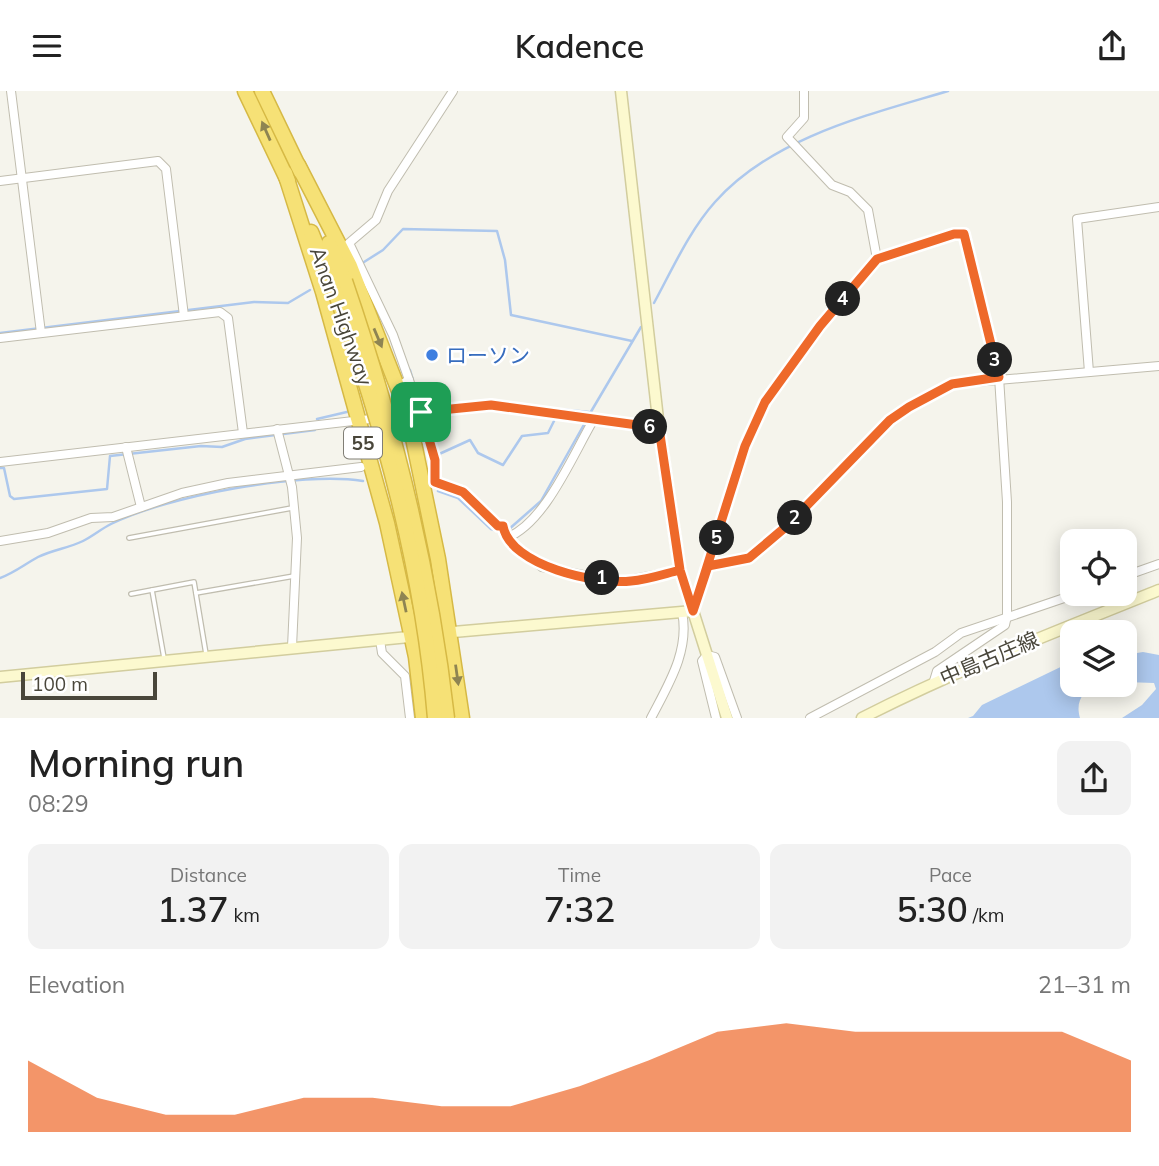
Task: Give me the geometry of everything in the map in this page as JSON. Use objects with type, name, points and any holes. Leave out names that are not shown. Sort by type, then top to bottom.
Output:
[{"type":"highway","name":"Anan Highway","points":[[246,91],[371,356],[410,500],[438,640],[447,718]]},
{"type":"highway","name":"Anan Highway","points":[[262,91],[298,165],[339,284],[399,502],[426,641],[435,718]]},
{"type":"highway","name":"55","points":[[298,165],[350,266],[414,413],[451,632],[462,718]]},
{"type":"highway","name":"55","points":[[285,173],[323,292],[356,420],[387,523],[412,636],[423,718]]},
{"type":"street","points":[[11,91],[41,330]]},
{"type":"street","points":[[403,383],[393,335],[349,243],[376,220],[388,191],[453,91]]},
{"type":"street","points":[[621,91],[659,428],[680,570],[688,612],[707,655],[727,718]]},
{"type":"street","points":[[804,91],[804,118],[787,137],[832,185],[850,191],[868,210],[877,259]]},
{"type":"street","points":[[0,181],[158,161],[166,169],[183,312]]},
{"type":"street","points":[[1089,372],[1077,219],[1159,208]]},
{"type":"street","points":[[651,718],[671,684],[688,612],[708,566],[745,446],[765,402],[820,326],[877,259],[954,234],[964,234],[999,377],[1007,502],[1007,616],[1005,625],[937,671],[934,681]]},
{"type":"street","points":[[0,338],[41,330],[183,312],[220,312],[228,318],[243,433]]},
{"type":"street","points":[[708,566],[749,558],[788,525],[890,420],[952,384],[999,377],[1159,366]]},
{"type":"street","points":[[0,461],[127,452],[243,433],[277,433],[356,420],[491,405],[659,428]]},
{"type":"street","points":[[414,413],[434,457],[435,482],[463,492],[542,567],[632,581],[680,570]]},
{"type":"street","points":[[505,534],[520,530],[539,513],[589,419]]},
{"type":"street","points":[[277,433],[291,481],[294,508],[292,647]]},
{"type":"street","points":[[127,452],[141,507]]},
{"type":"street","points":[[0,541],[48,533],[91,518],[113,517],[182,493],[228,482],[291,481],[361,467]]},
{"type":"street","points":[[1137,572],[1159,564]]},
{"type":"street","name":"中島古庄線","points":[[862,718],[934,681],[1021,643],[1159,590]]},
{"type":"street","points":[[810,718],[935,652],[961,633],[1060,599]]},
{"type":"street","points":[[0,677],[164,658],[688,612]]},
{"type":"street","points":[[380,640],[383,653],[405,676],[410,718]]},
{"type":"street","points":[[707,655],[702,661],[716,718]]},
{"type":"street","points":[[707,655],[715,657],[737,718]]},
{"type":"lane","points":[[129,538],[294,508]]},
{"type":"lane","points":[[196,593],[295,576]]},
{"type":"lane","points":[[131,594],[194,582],[206,656]]},
{"type":"lane","points":[[152,590],[164,658]]},
{"type":"water","points":[[1137,653],[1159,655],[1159,718],[1122,718],[1142,705],[1156,689],[1154,683],[1137,682]]},
{"type":"water","points":[[1060,667],[1060,697],[1082,697],[1079,706],[1080,718],[968,718],[982,705]]},
{"type":"waterway","points":[[654,303],[697,225],[715,202],[738,180],[765,161],[823,131],[948,91]]},
{"type":"waterway","points":[[364,262],[383,250],[403,229],[497,231],[505,260],[511,315],[632,341]]},
{"type":"waterway","points":[[0,333],[254,302],[288,303],[310,290]]},
{"type":"waterway","points":[[589,415],[641,327]]},
{"type":"waterway","points":[[410,370],[413,380]]},
{"type":"waterway","points":[[557,409],[589,412]]},
{"type":"waterway","points":[[317,419],[351,411]]},
{"type":"waterway","points":[[437,455],[470,440],[478,453],[503,465],[522,436],[548,433],[555,419]]},
{"type":"waterway","points":[[508,530],[541,501],[586,421]]},
{"type":"waterway","points":[[0,468],[4,468],[10,496],[14,499],[107,489],[110,456],[201,446],[222,447],[245,439],[315,430]]},
{"type":"waterway","points":[[0,578],[43,555],[83,541],[111,524],[165,504],[199,495],[271,483],[337,479],[363,481]]},
{"type":"waterway","points":[[438,491],[458,498],[491,529],[501,532]]},
{"type":"place","name":"ローソン","points":[[432,355]]},
{"type":"route","points":[[421,412],[435,460],[435,482],[463,492],[498,526],[503,526],[506,538],[525,556],[542,567],[619,582],[680,570],[693,611],[708,566],[749,558],[788,525],[890,420],[952,384],[999,377],[964,234],[954,234],[904,248],[877,259],[820,326],[765,402],[745,446],[693,611],[680,570],[659,428],[491,405],[421,412]]}]
